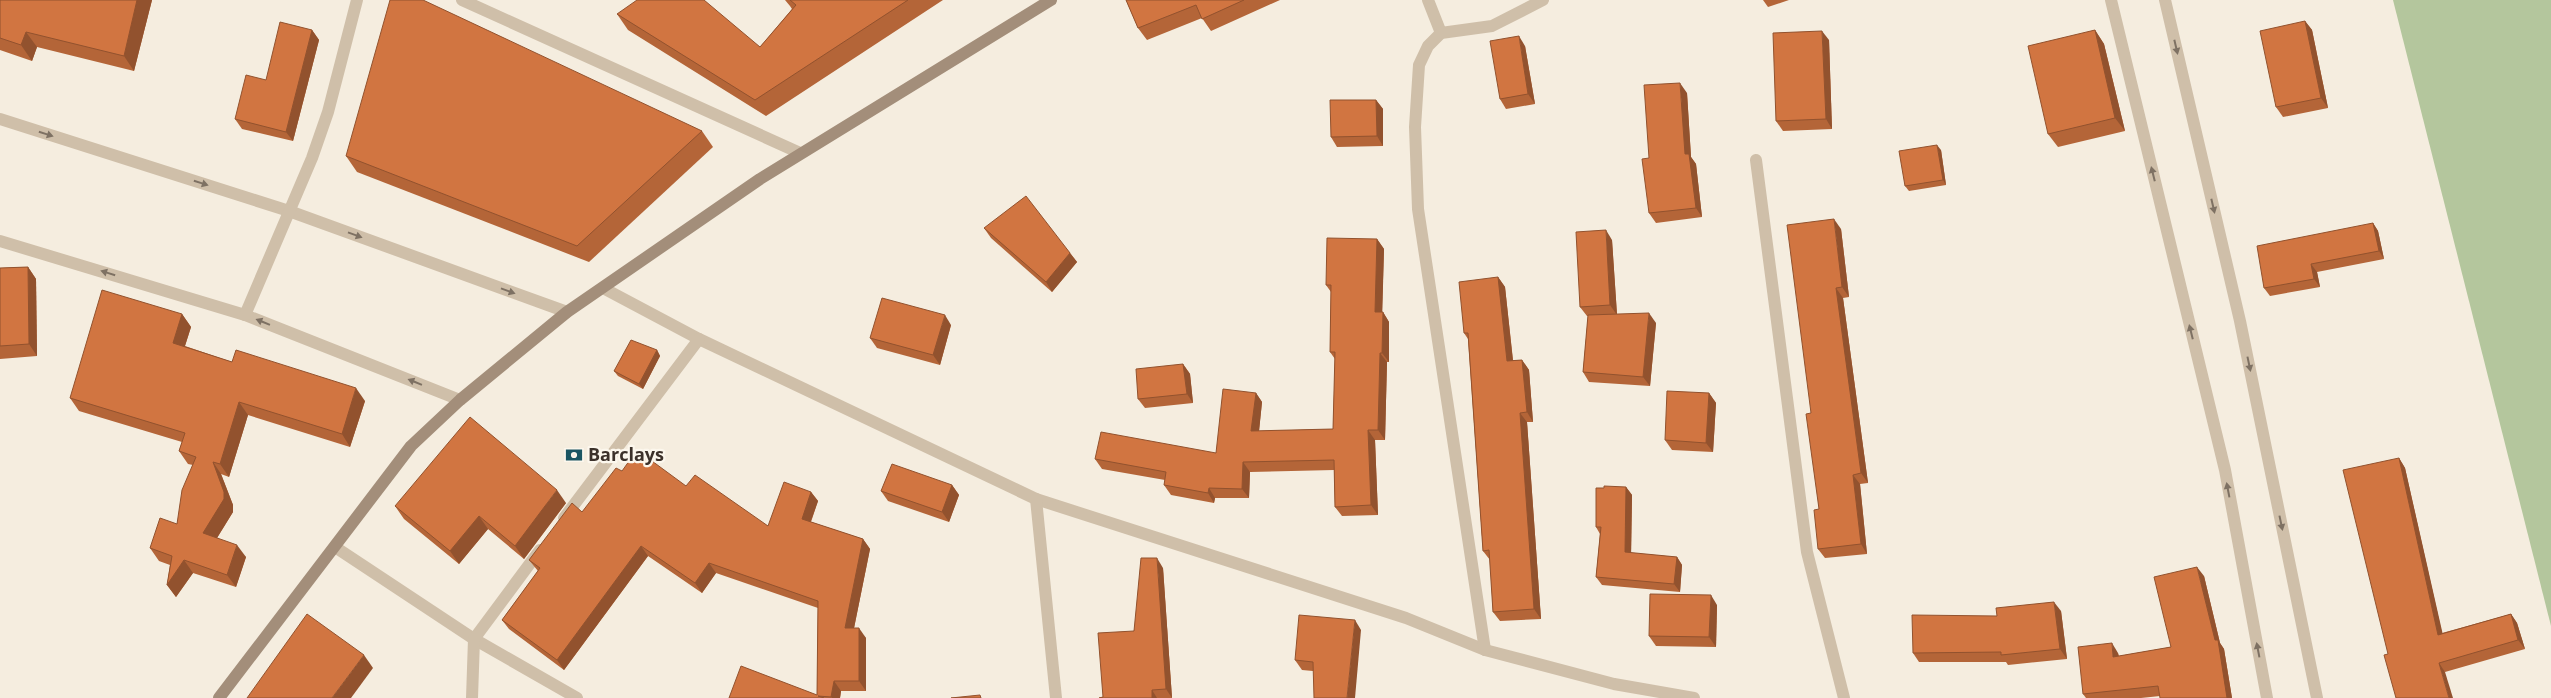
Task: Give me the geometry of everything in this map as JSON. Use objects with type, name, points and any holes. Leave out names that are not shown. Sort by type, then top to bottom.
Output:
[{"type":"street","points":[[245,315],[328,112],[357,0]]},
{"type":"street","points":[[462,0],[800,153]]},
{"type":"street","points":[[219,698],[411,446],[460,400],[567,312],[800,153],[1051,0]]},
{"type":"street","points":[[1428,0],[1441,33]]},
{"type":"street","points":[[1485,650],[1418,209],[1415,127],[1420,65],[1428,46],[1441,33],[1492,26],[1543,0]]},
{"type":"street","points":[[2111,0],[2225,470],[2267,698]]},
{"type":"street","points":[[2165,0],[2240,321],[2317,698]]},
{"type":"street","points":[[0,119],[289,211],[567,312]]},
{"type":"street","points":[[1756,160],[1807,552],[1844,698]]},
{"type":"street","points":[[0,241],[245,315],[460,400]]},
{"type":"street","points":[[603,288],[699,339],[1036,499],[1406,618],[1485,650],[1614,684],[1694,698]]},
{"type":"street","points":[[472,698],[474,639],[699,339]]},
{"type":"street","points":[[1036,499],[1056,698]]},
{"type":"street","points":[[335,548],[474,639],[577,698]]},
{"type":"green space","points":[[2393,0],[2551,0],[2551,626]]},
{"type":"building","points":[[0,0],[137,0],[124,56],[26,32],[21,45],[0,38]]},
{"type":"building","points":[[390,0],[423,0],[702,131],[577,246],[346,156]]},
{"type":"building","points":[[637,0],[704,0],[760,47],[796,5],[790,0],[908,0],[755,100],[617,14]]},
{"type":"building","points":[[1126,0],[1244,0],[1202,19],[1196,5],[1138,28]]},
{"type":"building","points":[[2305,21],[2321,98],[2276,107],[2260,31]]},
{"type":"building","points":[[280,22],[312,30],[286,132],[235,119],[246,75],[266,80]]},
{"type":"building","points":[[2095,30],[2115,118],[2048,134],[2028,46]]},
{"type":"building","points":[[1822,31],[1826,119],[1776,121],[1773,33]]},
{"type":"building","points":[[1519,36],[1528,94],[1500,99],[1490,41]]},
{"type":"building","points":[[1680,83],[1685,154],[1689,154],[1696,208],[1649,213],[1642,159],[1649,158],[1644,85]]},
{"type":"building","points":[[1330,100],[1376,100],[1377,136],[1331,137]]},
{"type":"building","points":[[1937,145],[1943,180],[1905,186],[1899,151]]},
{"type":"building","points":[[1026,196],[1070,253],[1046,282],[984,228]]},
{"type":"building","points":[[1834,219],[1842,287],[1836,288],[1861,473],[1853,475],[1861,544],[1818,549],[1814,510],[1819,509],[1806,414],[1811,413],[1787,225]]},
{"type":"building","points":[[2373,223],[2379,251],[2311,264],[2314,279],[2264,288],[2257,246]]},
{"type":"building","points":[[1606,230],[1610,305],[1580,307],[1576,232]]},
{"type":"building","points":[[1327,238],[1377,239],[1375,312],[1383,312],[1378,430],[1368,430],[1371,505],[1335,507],[1334,460],[1243,462],[1242,489],[1209,488],[1208,493],[1164,485],[1166,472],[1095,459],[1101,432],[1216,453],[1223,389],[1256,393],[1251,431],[1333,429],[1335,352],[1330,352],[1331,285],[1326,285]]},
{"type":"building","points":[[28,267],[29,344],[0,346],[0,268]]},
{"type":"building","points":[[1498,277],[1507,361],[1522,360],[1527,412],[1520,413],[1534,609],[1493,612],[1489,550],[1483,551],[1468,333],[1464,333],[1459,282]]},
{"type":"building","points":[[102,290],[182,314],[173,343],[232,362],[236,350],[356,388],[342,434],[239,402],[220,464],[213,462],[224,492],[224,499],[203,533],[237,545],[227,575],[184,560],[167,585],[172,556],[150,548],[160,518],[177,524],[182,490],[196,457],[179,451],[185,433],[70,398]]},
{"type":"building","points":[[882,298],[945,315],[933,355],[870,338]]},
{"type":"building","points":[[1649,313],[1643,377],[1583,372],[1588,315]]},
{"type":"building","points":[[631,340],[657,350],[639,384],[614,371]]},
{"type":"building","points":[[1183,364],[1187,394],[1138,399],[1136,369]]},
{"type":"building","points":[[1667,391],[1709,393],[1706,443],[1665,440]]},
{"type":"building","points":[[470,417],[557,490],[515,546],[479,516],[450,551],[395,506]]},
{"type":"building","points":[[637,450],[686,486],[695,475],[768,526],[784,482],[811,492],[802,519],[863,539],[845,628],[859,628],[859,681],[834,681],[831,697],[818,696],[824,698],[729,698],[741,666],[817,695],[818,601],[709,563],[695,583],[641,546],[557,660],[502,620],[540,568],[529,560],[572,503],[582,512],[616,468],[622,471]]},
{"type":"building","points":[[2399,458],[2438,635],[2511,614],[2518,640],[2439,663],[2449,698],[2396,698],[2384,655],[2388,654],[2343,470]]},
{"type":"building","points":[[892,464],[952,485],[942,512],[881,491]]},
{"type":"building","points":[[1604,486],[1626,487],[1625,552],[1677,557],[1674,584],[1596,577],[1601,527],[1596,527],[1596,488],[1604,488]]},
{"type":"building","points":[[1141,558],[1157,558],[1166,689],[1152,690],[1152,698],[1099,698],[1103,697],[1098,633],[1134,631]]},
{"type":"building","points":[[2197,567],[2215,640],[2218,640],[2227,698],[2160,698],[2158,686],[2083,694],[2078,647],[2112,643],[2113,657],[2171,647],[2154,577]]},
{"type":"building","points":[[1650,594],[1711,595],[1709,637],[1649,636]]},
{"type":"building","points":[[2054,602],[2060,649],[2001,655],[2001,652],[1913,653],[1912,615],[1997,616],[1996,608]]},
{"type":"building","points":[[307,614],[364,655],[332,698],[247,698]]},
{"type":"building","points":[[1299,615],[1355,620],[1347,698],[1314,698],[1313,662],[1295,660]]},
{"type":"building","points":[[980,695],[981,698],[951,698]]},
{"type":"place","name":"Barclays","points":[[574,455]]}]
